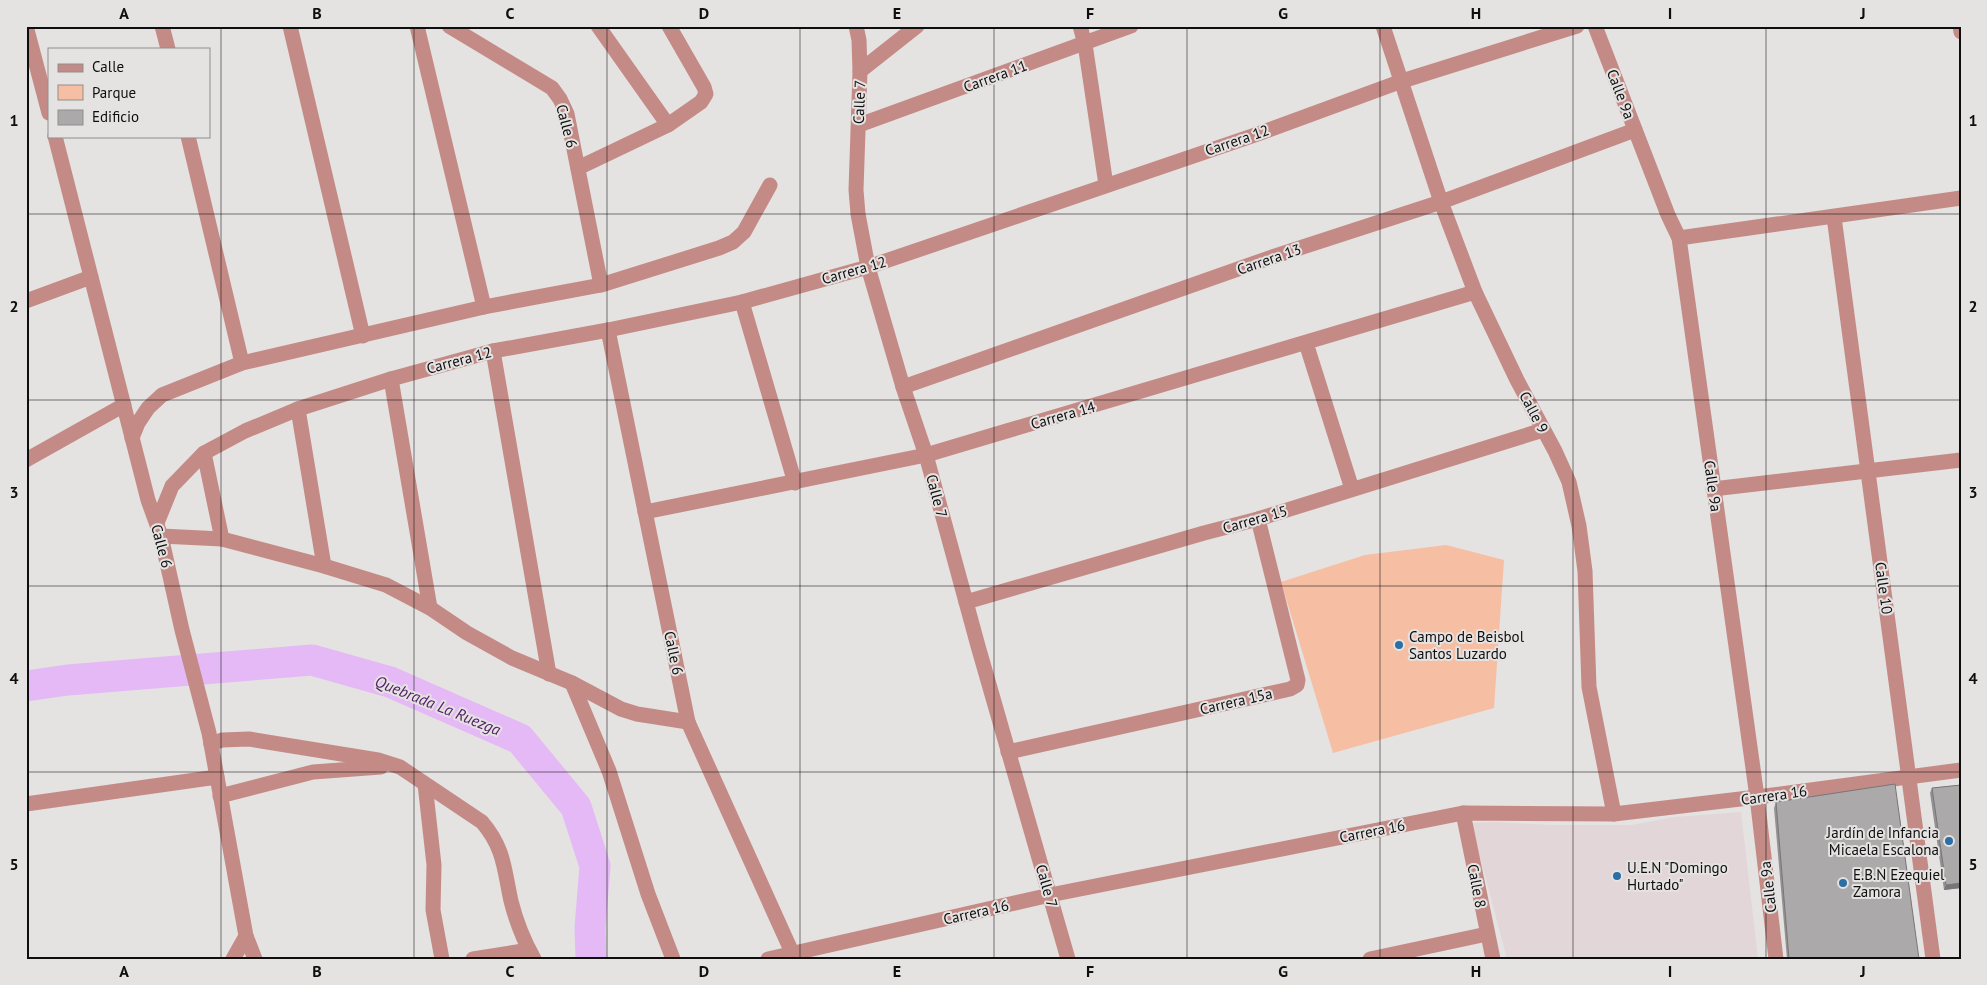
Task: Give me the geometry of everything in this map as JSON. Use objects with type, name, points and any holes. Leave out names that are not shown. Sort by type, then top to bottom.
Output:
[{"type":"street","points":[[26,26],[48,109]]},
{"type":"street","points":[[162,26],[168,48]]},
{"type":"street","points":[[290,26],[363,336]]},
{"type":"street","points":[[417,26],[484,307]]},
{"type":"street","name":"Calle 6","points":[[448,26],[552,88],[560,99],[567,114],[601,285]]},
{"type":"street","points":[[598,26],[668,125]]},
{"type":"street","points":[[578,168],[668,125],[701,102],[706,94],[700,78],[669,26]]},
{"type":"street","name":"Calle 7","points":[[856,26],[859,40],[860,71],[856,190],[858,214],[868,267],[903,387],[926,455],[1008,752],[1068,959]]},
{"type":"street","points":[[860,71],[917,26]]},
{"type":"street","points":[[1080,26],[1085,44],[1106,185]]},
{"type":"street","name":"Carrera 11","points":[[859,125],[1131,26]]},
{"type":"street","name":"Calle 9","points":[[1383,26],[1441,202],[1475,292],[1569,482],[1579,526],[1585,571],[1589,687],[1614,814]]},
{"type":"street","name":"Carrera 12","points":[[159,530],[172,486],[204,453],[245,431],[298,409],[391,379],[493,351],[608,330],[742,302],[868,267],[1255,135],[1402,81],[1577,26]]},
{"type":"street","name":"Calle 9a","points":[[1596,26],[1635,130],[1679,238],[1757,798],[1776,959]]},
{"type":"street","points":[[1960,26],[1961,32]]},
{"type":"street","name":"Carrera 13","points":[[903,387],[1272,257],[1441,202],[1635,130]]},
{"type":"street","name":"Calle 6","points":[[56,138],[148,500],[159,530],[210,738],[246,936],[255,959]]},
{"type":"street","points":[[188,138],[242,363]]},
{"type":"street","points":[[132,438],[148,408],[162,395],[242,363],[484,307],[601,285],[733,242],[744,232],[770,185]]},
{"type":"street","points":[[1679,238],[1961,198]]},
{"type":"street","name":"Calle 10","points":[[1834,217],[1933,959]]},
{"type":"street","points":[[26,301],[91,277]]},
{"type":"street","name":"Carrera 14","points":[[645,512],[926,455],[1306,344],[1475,292]]},
{"type":"street","points":[[742,302],[795,483]]},
{"type":"street","name":"Calle 6","points":[[608,330],[688,722],[793,956]]},
{"type":"street","points":[[1306,344],[1352,489]]},
{"type":"street","points":[[493,351],[549,674]]},
{"type":"street","points":[[391,379],[430,608]]},
{"type":"street","points":[[26,460],[124,405]]},
{"type":"street","points":[[298,409],[324,566]]},
{"type":"street","name":"Carrera 15","points":[[966,602],[1258,519],[1543,430]]},
{"type":"street","points":[[204,453],[222,539]]},
{"type":"street","points":[[1713,489],[1961,460]]},
{"type":"street","name":"Carrera 15a","points":[[1008,752],[1290,690],[1296,685],[1298,680],[1258,519]]},
{"type":"street","points":[[159,530],[222,539],[324,566],[386,585],[430,608],[467,634],[512,658],[572,683],[621,709],[637,714],[688,722]]},
{"type":"street","points":[[572,683],[609,771],[648,894],[673,959]]},
{"type":"street","points":[[210,738],[222,740],[249,739],[360,756],[400,767],[482,822],[491,832],[504,861],[511,900],[532,954],[473,959]]},
{"type":"street","points":[[220,796],[313,772],[364,767],[400,767]]},
{"type":"street","name":"Carrera 16","points":[[768,959],[793,956],[1050,895],[1463,813],[1614,814],[1757,798],[1961,770]]},
{"type":"street","points":[[26,804],[217,777]]},
{"type":"street","points":[[425,784],[434,865],[433,910],[442,959]]},
{"type":"street","name":"Calle 8","points":[[1463,813],[1493,959]]},
{"type":"street","points":[[1370,959],[1487,934]]},
{"type":"street","points":[[233,959],[246,936]]},
{"type":"shaded area","name":"U.E.N \"Domingo Hurtado\"","points":[[1741,812],[1758,959],[1507,959],[1471,823],[1631,825],[1675,817]]},
{"type":"green space","name":"Campo de Beisbol Santos Luzardo","points":[[1446,545],[1504,560],[1494,708],[1333,753],[1281,582],[1365,555]]},
{"type":"building","name":"E.B.N Ezequiel Zamora","points":[[1895,784],[1919,959],[1789,959],[1776,802]]},
{"type":"building","name":"Jardín de Infancia Micaela Escalona","points":[[1961,785],[1961,883],[1946,885],[1932,788]]},
{"type":"waterway","name":"Quebrada La Ruezga","points":[[26,686],[68,680],[312,660],[390,682],[520,739],[576,807],[595,866],[590,928],[591,959]]},
{"type":"place","name":"Campo de Beisbol Santos Luzardo","points":[[1399,645]]},
{"type":"place","name":"Jardín de Infancia Micaela Escalona","points":[[1949,841]]},
{"type":"place","name":"U.E.N \"Domingo Hurtado\"","points":[[1617,876]]},
{"type":"place","name":"E.B.N Ezequiel Zamora","points":[[1843,883]]}]
